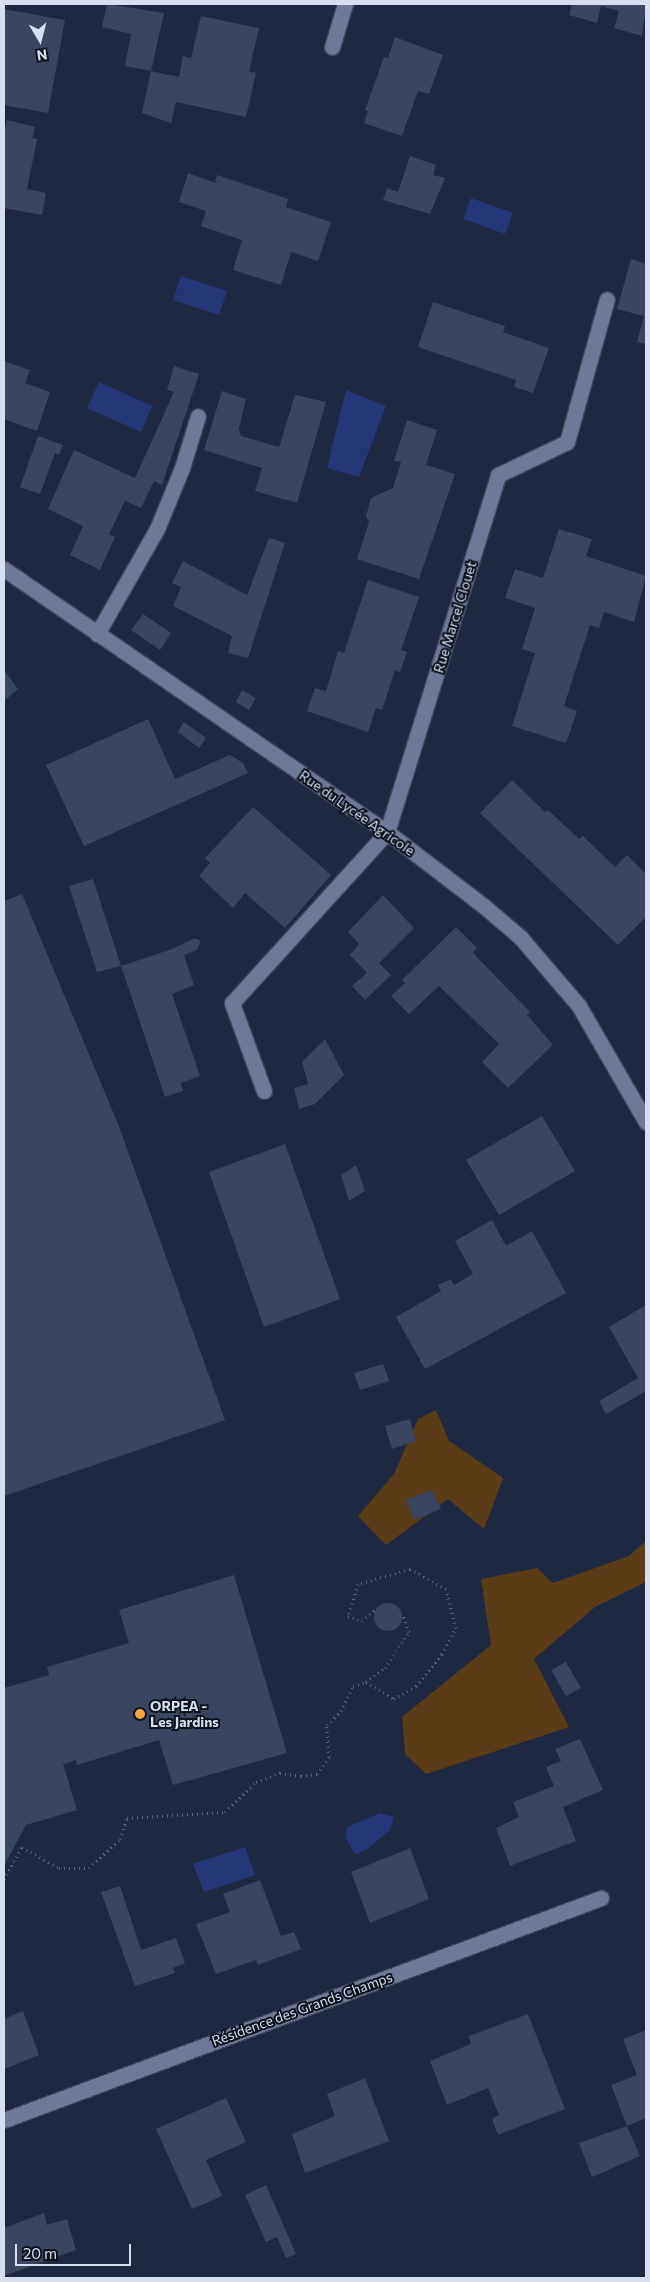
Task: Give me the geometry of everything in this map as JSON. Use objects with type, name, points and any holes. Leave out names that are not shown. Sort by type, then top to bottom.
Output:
[{"type":"street","points":[[332,47],[345,4]]},
{"type":"street","name":"Rue Marcel Clouet","points":[[387,832],[498,475],[568,442],[607,299]]},
{"type":"street","points":[[97,634],[157,529],[182,468],[198,416]]},
{"type":"street","name":"Rue du Lycée Agricole","points":[[4,569],[387,832],[485,907],[521,938],[580,1006],[646,1122]]},
{"type":"street","points":[[264,1091],[232,1003],[387,832]]},
{"type":"street","name":"Résidence des Grands Champs","points":[[4,2120],[601,1898]]},
{"type":"path","points":[[366,1682],[394,1699],[416,1686],[442,1654],[456,1628],[446,1589],[410,1569],[358,1584],[348,1616],[362,1621],[377,1608]]},
{"type":"path","points":[[4,1879],[22,1847],[59,1868],[89,1868],[120,1839],[127,1818],[225,1812],[256,1782],[280,1772],[301,1776],[317,1774],[329,1757],[326,1726],[341,1711],[353,1686],[366,1682],[385,1668],[408,1632],[402,1616]]},
{"type":"shaded area","points":[[436,1410],[449,1441],[503,1478],[484,1529],[448,1499],[386,1545],[358,1516],[394,1474],[418,1419]]},
{"type":"shaded area","points":[[646,1541],[646,1582],[595,1607],[534,1659],[569,1727],[426,1774],[405,1754],[402,1717],[491,1645],[481,1579],[537,1568],[553,1583],[629,1556]]},
{"type":"water","points":[[471,198],[513,213],[505,234],[463,219]]},
{"type":"water","points":[[181,276],[227,291],[219,315],[173,300]]},
{"type":"water","points":[[99,382],[152,406],[141,432],[87,408]]},
{"type":"water","points":[[346,390],[386,406],[359,477],[327,468]]},
{"type":"water","points":[[380,1813],[394,1817],[390,1830],[367,1849],[355,1855],[346,1838],[347,1827]]},
{"type":"water","points":[[245,1847],[255,1875],[204,1892],[193,1864]]},
{"type":"building","points":[[107,4],[164,13],[151,71],[125,66],[131,34],[102,27]]},
{"type":"building","points":[[572,4],[646,4],[642,36],[614,28],[619,11],[601,6],[597,23],[569,15]]},
{"type":"building","points":[[4,9],[65,20],[48,113],[4,105]]},
{"type":"building","points":[[201,16],[259,28],[249,71],[256,73],[246,117],[176,102],[171,123],[142,113],[151,71],[179,77],[183,56],[191,58]]},
{"type":"building","points":[[395,37],[443,55],[429,94],[418,91],[402,136],[364,123],[368,111],[365,110],[384,57],[388,58]]},
{"type":"building","points":[[7,120],[35,127],[32,138],[37,139],[27,189],[46,193],[42,215],[4,208],[4,132]]},
{"type":"building","points":[[410,156],[436,165],[433,175],[445,178],[430,214],[383,200],[387,188],[398,192]]},
{"type":"building","points":[[188,173],[215,183],[217,175],[288,199],[286,207],[331,222],[318,261],[291,252],[281,285],[233,270],[242,240],[201,226],[206,211],[179,202]]},
{"type":"building","points":[[631,259],[646,264],[646,344],[637,342],[644,316],[617,309]]},
{"type":"building","points":[[433,302],[505,326],[503,332],[549,348],[533,393],[514,387],[516,380],[418,347]]},
{"type":"building","points":[[4,361],[30,370],[25,383],[50,392],[37,431],[4,419]]},
{"type":"building","points":[[174,366],[199,374],[162,485],[154,481],[141,508],[125,501],[109,534],[115,537],[100,570],[70,555],[83,526],[48,509],[74,450],[135,478],[174,392],[167,390]]},
{"type":"building","points":[[222,391],[246,399],[239,429],[241,436],[279,447],[295,395],[326,402],[297,503],[255,491],[262,468],[204,450]]},
{"type":"building","points":[[407,420],[437,430],[426,465],[455,474],[419,579],[357,559],[369,522],[366,516],[371,498],[393,488],[401,462],[394,461]]},
{"type":"building","points":[[38,436],[63,445],[59,455],[55,453],[40,494],[20,487]]},
{"type":"building","points":[[559,529],[592,539],[586,556],[646,576],[634,622],[604,612],[599,628],[590,625],[564,706],[577,711],[566,743],[512,726],[535,653],[522,649],[535,608],[505,598],[515,569],[543,578]]},
{"type":"building","points":[[269,538],[285,543],[248,658],[228,653],[232,636],[173,606],[181,587],[172,583],[183,561],[247,595]]},
{"type":"building","points":[[368,580],[419,597],[401,650],[407,652],[400,672],[395,670],[382,710],[376,708],[368,732],[307,711],[315,688],[326,691],[338,651],[344,653]]},
{"type":"building","points":[[143,614],[171,633],[160,650],[131,630]]},
{"type":"building","points":[[4,670],[18,689],[4,701]]},
{"type":"building","points":[[242,690],[256,698],[249,710],[236,702]]},
{"type":"building","points":[[148,719],[175,779],[230,755],[243,763],[248,773],[84,846],[46,765]]},
{"type":"building","points":[[184,722],[206,738],[199,748],[178,732]]},
{"type":"building","points":[[512,780],[545,812],[548,810],[579,839],[583,836],[615,867],[627,855],[646,874],[646,917],[618,945],[480,813]]},
{"type":"building","points":[[253,807],[331,875],[285,928],[245,893],[233,908],[199,876],[210,863],[205,858]]},
{"type":"building","points":[[93,879],[121,966],[97,972],[69,886]]},
{"type":"building","points":[[22,894],[118,1124],[225,1420],[4,1496],[4,901]]},
{"type":"building","points":[[383,895],[414,928],[379,963],[391,975],[365,1000],[352,986],[367,973],[350,955],[359,944],[348,932]]},
{"type":"building","points":[[456,927],[477,948],[473,953],[530,1012],[527,1015],[553,1045],[508,1088],[482,1062],[499,1044],[439,986],[409,1014],[391,996],[405,983],[402,980]]},
{"type":"building","points":[[195,938],[201,941],[197,950],[184,955],[194,985],[172,994],[200,1076],[181,1083],[183,1091],[165,1097],[121,966],[172,949]]},
{"type":"building","points":[[325,1039],[344,1075],[315,1104],[299,1109],[294,1088],[308,1084],[302,1062]]},
{"type":"building","points":[[542,1116],[575,1171],[499,1215],[466,1160]]},
{"type":"building","points":[[285,1144],[340,1299],[264,1327],[209,1172]]},
{"type":"building","points":[[356,1165],[365,1191],[349,1201],[341,1175]]},
{"type":"building","points":[[492,1220],[506,1246],[532,1231],[566,1293],[425,1369],[396,1317],[441,1291],[438,1285],[451,1279],[454,1285],[473,1274],[455,1241]]},
{"type":"building","points":[[646,1305],[646,1391],[606,1414],[599,1401],[638,1378],[609,1327]]},
{"type":"building","points":[[383,1364],[389,1381],[360,1390],[354,1373]]},
{"type":"building","points":[[410,1419],[416,1441],[392,1449],[385,1426]]},
{"type":"building","points":[[432,1490],[441,1509],[414,1520],[406,1500]]},
{"type":"building","name":"ORPEA - Les Jardins","points":[[234,1575],[287,1753],[173,1785],[159,1740],[77,1765],[76,1760],[63,1764],[77,1810],[26,1825],[4,1866],[4,1688],[49,1675],[47,1667],[129,1643],[119,1610]]},
{"type":"building","points":[[388,1603],[398,1607],[402,1617],[398,1627],[388,1631],[378,1627],[374,1617],[378,1607]]},
{"type":"building","points":[[566,1662],[581,1688],[566,1696],[551,1670]]},
{"type":"building","points":[[580,1739],[603,1790],[563,1807],[576,1841],[510,1866],[496,1828],[519,1817],[513,1802],[554,1786],[546,1767],[561,1761],[555,1749]]},
{"type":"building","points":[[410,1848],[429,1899],[370,1923],[351,1872]]},
{"type":"building","points":[[260,1880],[281,1936],[294,1932],[301,1949],[258,1965],[256,1960],[216,1974],[196,1924],[230,1912],[223,1894]]},
{"type":"building","points":[[120,1886],[141,1950],[176,1938],[185,1963],[173,1968],[175,1973],[135,1986],[101,1892]]},
{"type":"building","points":[[23,2011],[39,2055],[4,2069],[4,2019]]},
{"type":"building","points":[[528,2014],[565,2109],[498,2135],[492,2119],[499,2115],[488,2088],[447,2105],[430,2061],[471,2044],[469,2036]]},
{"type":"building","points":[[646,2030],[646,2118],[627,2126],[611,2085],[637,2075],[623,2039]]},
{"type":"building","points":[[365,2078],[389,2141],[305,2173],[292,2134],[335,2116],[327,2094]]},
{"type":"building","points":[[226,2098],[246,2142],[206,2160],[222,2196],[192,2209],[156,2129]]},
{"type":"building","points":[[627,2126],[640,2156],[592,2177],[579,2143]]},
{"type":"building","points":[[266,2185],[296,2254],[286,2258],[277,2237],[266,2242],[245,2195]]},
{"type":"building","points":[[44,2213],[47,2225],[67,2219],[76,2250],[4,2276],[4,2228]]},
{"type":"place","name":"ORPEA - Les Jardins","points":[[140,1714]]}]
